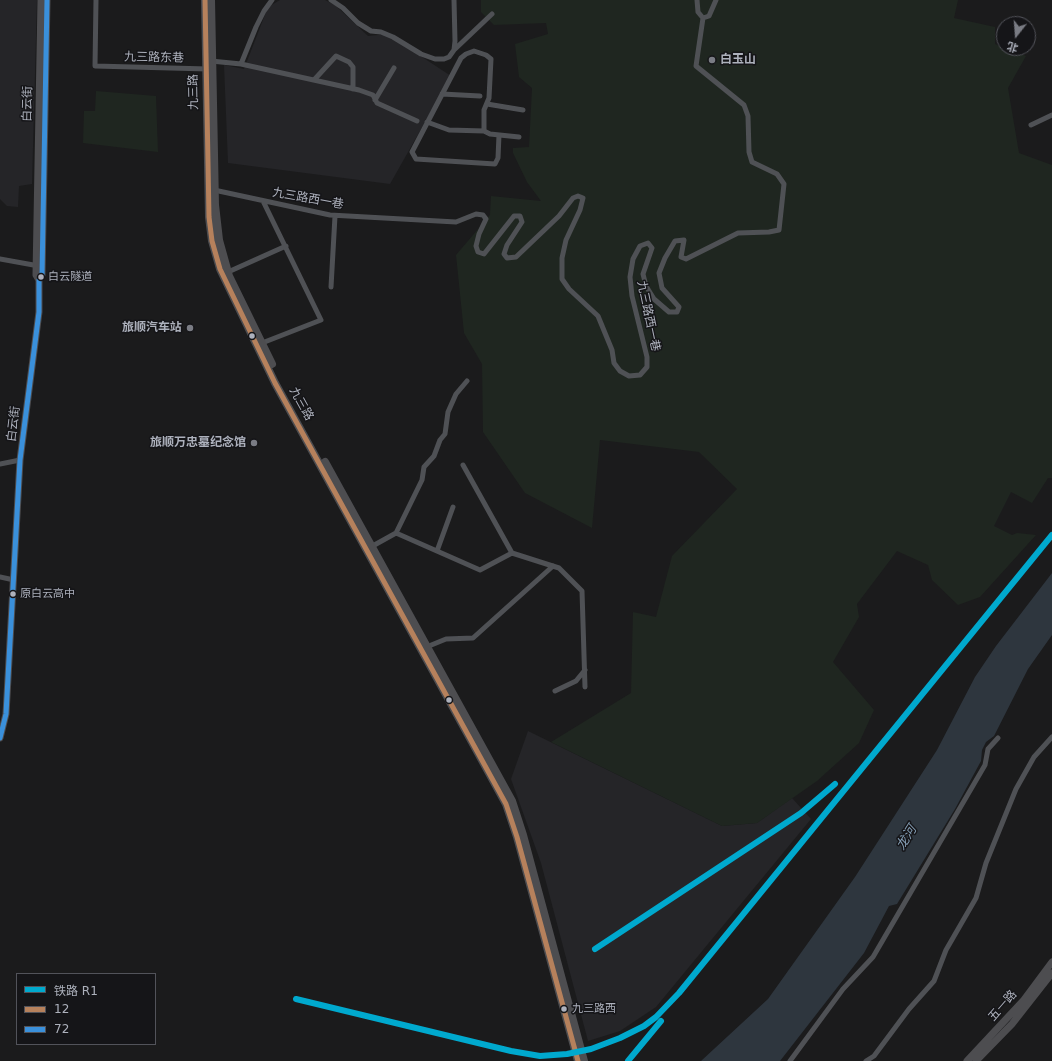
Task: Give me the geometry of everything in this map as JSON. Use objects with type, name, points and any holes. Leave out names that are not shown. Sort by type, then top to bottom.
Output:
[{"type":"highway","name":"九三路","points":[[205,0],[209,65],[211,189],[210,229],[223,275],[277,386],[369,548]]},
{"type":"highway","name":"九三路","points":[[209,65],[211,0]]},
{"type":"highway","name":"九三路","points":[[211,189],[218,240],[228,272],[280,381],[424,648],[501,794],[510,815],[578,1061]]},
{"type":"highway","name":"九三路","points":[[424,648],[506,791],[516,813],[584,1061]]},
{"type":"main road","name":"白云街","points":[[39,266],[41,0]]},
{"type":"main road","name":"白云街","points":[[0,738],[6,714],[20,460],[39,312],[39,280],[36,275],[39,266],[47,0]]},
{"type":"main road","name":"五一路","points":[[967,1061],[1023,1001],[1052,963]]},
{"type":"main road","name":"五一路","points":[[976,1061],[1012,1024],[1052,973]]},
{"type":"street","name":"九三路东巷","points":[[96,0],[95,66],[241,64],[353,89],[373,95],[375,100]]},
{"type":"street","points":[[241,64],[264,10],[272,0]]},
{"type":"street","points":[[331,0],[371,31],[380,32],[393,37],[421,54],[436,59],[444,59],[449,57],[454,50],[492,14]]},
{"type":"street","points":[[454,0],[456,41],[454,50]]},
{"type":"street","points":[[697,0],[698,12],[703,18],[709,16],[716,0]]},
{"type":"street","name":"九三路西一巷","points":[[211,189],[335,216],[456,222],[476,214],[483,215],[486,220],[479,234],[476,246],[478,252],[484,254],[514,216],[520,216],[522,222],[507,245],[504,254],[507,258],[516,257],[558,216],[573,198],[578,196],[583,198],[580,210],[566,240],[562,258],[562,279],[569,289],[598,316],[612,350],[614,363],[620,371],[629,376],[640,375],[647,367],[647,356],[632,296],[630,277],[633,259],[640,246],[648,243],[652,248],[643,274],[646,286],[654,299],[669,312],[677,312],[679,307],[662,288],[659,273],[665,258],[676,240],[684,240],[681,257],[686,259],[738,233],[769,232],[779,230],[784,184],[777,174],[752,162],[749,152],[748,116],[744,105],[696,66],[703,18]]},
{"type":"street","points":[[460,44],[466,54]]},
{"type":"street","points":[[484,131],[484,110],[489,98],[491,59],[481,52],[474,51],[466,54],[426,122],[413,146],[412,152],[416,159],[495,164],[498,158],[499,135]]},
{"type":"street","points":[[314,80],[336,56],[349,62],[353,67],[353,89]]},
{"type":"street","points":[[394,68],[375,100],[377,103],[417,121]]},
{"type":"street","points":[[442,94],[480,96]]},
{"type":"street","points":[[487,104],[523,110]]},
{"type":"street","points":[[1031,125],[1052,115]]},
{"type":"street","points":[[426,122],[449,130],[484,131],[490,134],[519,137]]},
{"type":"street","points":[[262,201],[286,246],[321,320],[262,343]]},
{"type":"street","points":[[331,287],[335,216]]},
{"type":"street","points":[[228,272],[286,246]]},
{"type":"street","points":[[0,259],[39,266]]},
{"type":"street","points":[[369,548],[396,533],[422,480],[424,467],[434,456],[440,440],[445,434],[448,412],[456,394],[467,381]]},
{"type":"street","points":[[0,464],[20,460]]},
{"type":"street","points":[[463,465],[512,553],[559,568],[582,591],[585,687]]},
{"type":"street","points":[[437,551],[453,507]]},
{"type":"street","points":[[396,533],[480,570],[512,553]]},
{"type":"street","points":[[424,648],[446,639],[467,639],[479,634],[500,613],[553,566]]},
{"type":"street","points":[[0,577],[14,580]]},
{"type":"street","points":[[555,692],[576,682],[584,670]]},
{"type":"street","points":[[866,1061],[874,1056],[909,1008],[934,981],[946,950],[976,898],[986,863],[1016,789],[1034,757],[1052,737]]},
{"type":"street","points":[[790,1061],[843,989],[873,957],[985,765],[988,749],[998,738]]},
{"type":"shaded area","points":[[0,0],[37,0],[32,184],[19,186],[18,207],[7,206],[0,199]]},
{"type":"shaded area","points":[[280,0],[325,0],[335,5],[368,36],[387,34],[451,76],[390,184],[228,163],[224,65],[244,69],[268,7]]},
{"type":"shaded area","points":[[481,0],[958,0],[954,18],[995,27],[996,56],[1026,56],[1008,88],[1019,153],[1052,165],[1052,478],[1048,478],[1032,503],[1011,492],[994,526],[1012,535],[1017,533],[1036,535],[980,597],[958,605],[932,580],[928,565],[897,551],[857,604],[859,617],[833,662],[874,710],[859,743],[817,781],[757,823],[722,826],[551,742],[631,693],[633,612],[656,617],[672,556],[737,489],[699,452],[600,440],[592,528],[525,493],[483,432],[482,364],[464,333],[456,255],[490,215],[491,196],[541,201],[527,182],[513,153],[513,148],[529,147],[532,88],[519,77],[515,44],[548,34],[546,23],[494,25],[481,12]]},
{"type":"shaded area","points":[[96,91],[156,96],[158,152],[83,143],[84,111],[95,111]]},
{"type":"shaded area","points":[[528,731],[722,826],[757,823],[792,798],[811,819],[656,1007],[620,1031],[588,1041],[541,863],[511,779]]},
{"type":"water","name":"龙河","points":[[1052,573],[1052,635],[1028,669],[994,736],[986,742],[982,750],[981,761],[955,809],[897,904],[889,906],[864,953],[780,1061],[701,1061],[768,999],[855,877],[937,750],[975,677],[996,646]]},
{"type":"rail line","name":"R1","points":[[296,999],[511,1051],[540,1056],[567,1054],[591,1049],[620,1038],[644,1026],[656,1017],[679,993],[1052,535]]},
{"type":"rail line","name":"R1","points":[[595,949],[801,813],[835,784]]},
{"type":"rail line","name":"R1","points":[[628,1061],[661,1021]]},
{"type":"transit line","name":"72","points":[[0,738],[6,714],[20,460],[39,312],[39,280],[42,275],[47,0]]},
{"type":"transit line","name":"12","points":[[205,0],[209,217],[212,241],[220,269],[275,383],[506,804],[517,837],[578,1061]]},
{"type":"place","name":"白玉山","points":[[712,60]]},
{"type":"place","name":"白云隧道","points":[[41,277]]},
{"type":"place","name":"旅顺汽车站","points":[[190,328]]},
{"type":"place","name":"旅顺万忠墓纪念馆","points":[[254,443]]},
{"type":"place","name":"原白云高中","points":[[13,594]]},
{"type":"place","name":"九三路西","points":[[564,1009]]}]
